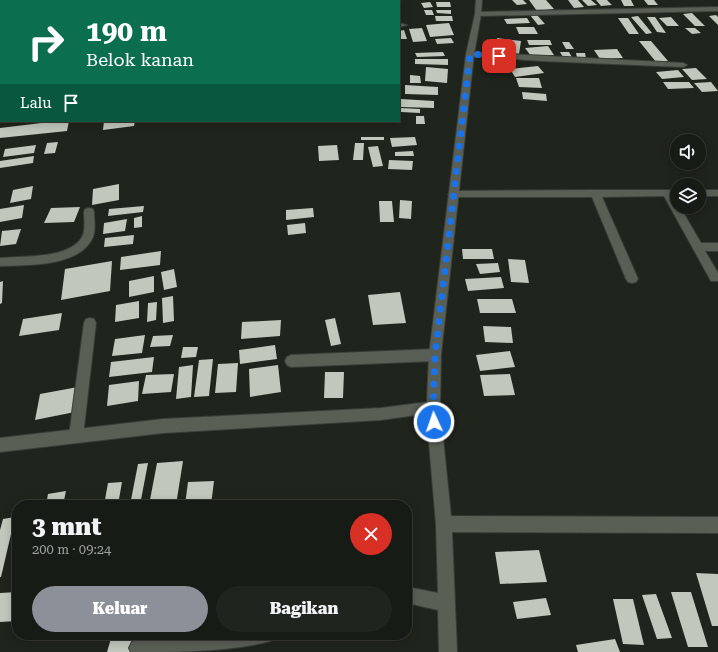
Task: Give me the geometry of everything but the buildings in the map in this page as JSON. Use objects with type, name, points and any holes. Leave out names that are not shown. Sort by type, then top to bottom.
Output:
[{"type":"street","points":[[448,652],[444,524],[433,408],[435,355],[470,54],[478,14],[479,0]]},
{"type":"street","points":[[478,14],[718,9]]},
{"type":"street","points":[[470,54],[542,59],[683,65]]},
{"type":"street","points":[[595,193],[632,279]]},
{"type":"street","points":[[453,194],[670,193]]},
{"type":"street","points":[[706,193],[718,193]]},
{"type":"street","points":[[0,262],[60,257],[70,254],[81,247],[88,237],[89,212]]},
{"type":"street","points":[[682,214],[697,247],[715,278]]},
{"type":"street","points":[[697,247],[718,247]]},
{"type":"street","points":[[76,436],[90,323]]},
{"type":"street","points":[[291,360],[435,355]]},
{"type":"street","points":[[0,444],[163,426],[380,414],[433,408]]},
{"type":"street","points":[[444,524],[718,525]]},
{"type":"street","points":[[412,596],[446,603]]},
{"type":"street","points":[[138,648],[230,644],[246,640]]},
{"type":"route","points":[[434,422],[433,408],[435,355],[470,54],[499,56]]}]
